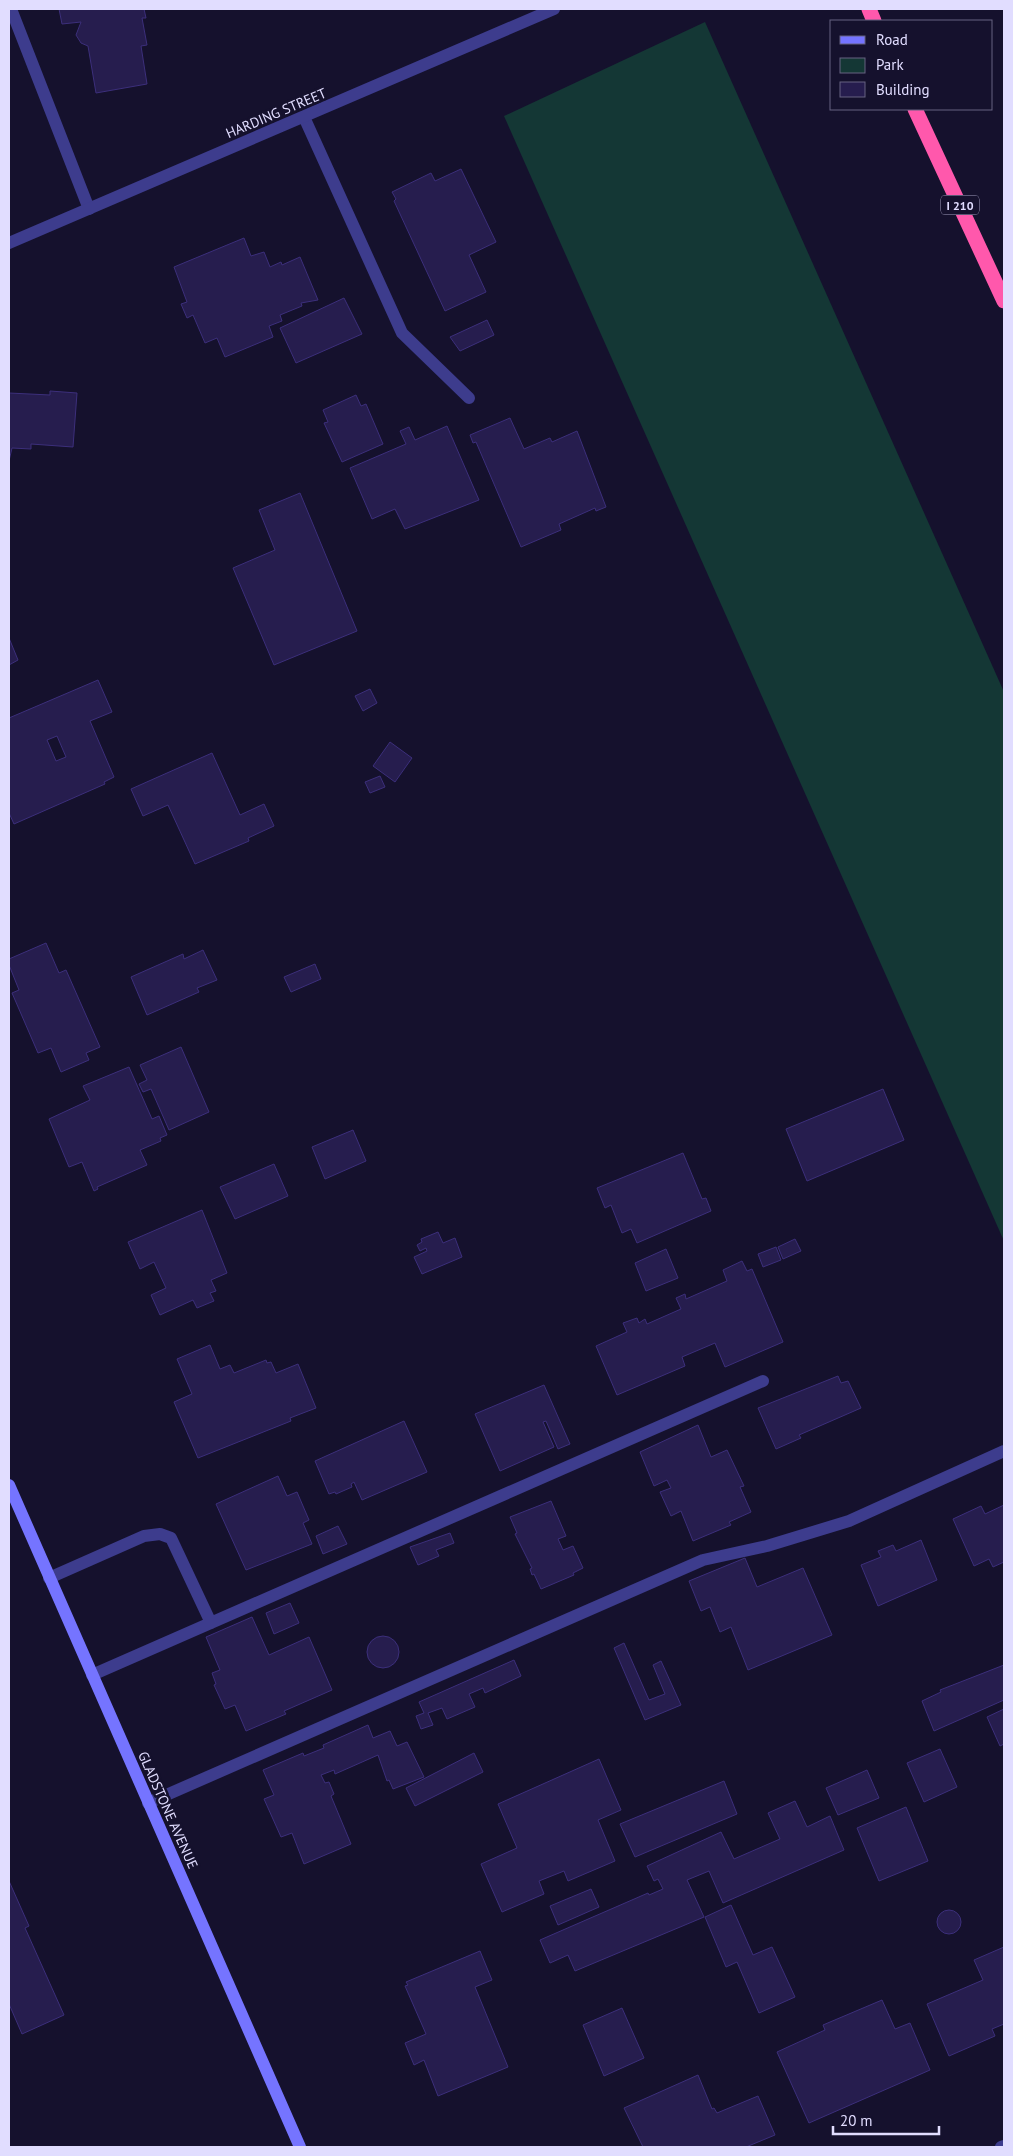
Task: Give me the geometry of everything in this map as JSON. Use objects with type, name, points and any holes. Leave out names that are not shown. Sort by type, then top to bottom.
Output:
[{"type":"highway","name":"I 210","points":[[915,110],[1004,301]]},
{"type":"street","points":[[11,9],[89,209]]},
{"type":"street","name":"HARDING STREET","points":[[9,244],[554,9]]},
{"type":"street","points":[[304,117],[402,333],[469,398]]},
{"type":"street","points":[[92,1675],[763,1381]]},
{"type":"street","points":[[148,1803],[703,1560],[767,1546],[849,1521],[1004,1451]]},
{"type":"street","name":"GLADSTONE AVENUE","points":[[9,1485],[300,2147]]},
{"type":"street","points":[[49,1578],[144,1536],[160,1534],[171,1538],[210,1623]]},
{"type":"green space","points":[[705,22],[1004,692],[1004,1241],[504,116]]},
{"type":"building","points":[[59,9],[144,9],[146,18],[142,18],[147,45],[141,46],[147,84],[96,93],[88,46],[81,43],[76,35],[81,22],[62,24]]},
{"type":"building","points":[[461,169],[496,242],[469,255],[486,292],[445,311],[394,201],[396,199],[392,192],[431,173],[435,181]]},
{"type":"building","points":[[244,238],[251,256],[264,252],[270,267],[281,262],[282,265],[300,257],[318,300],[301,303],[302,306],[280,315],[282,321],[269,326],[273,337],[225,357],[217,338],[205,343],[193,315],[187,318],[181,304],[187,302],[174,267]]},
{"type":"building","points":[[344,298],[362,334],[296,363],[280,328]]},
{"type":"building","points":[[487,320],[494,335],[460,351],[450,337]]},
{"type":"building","points":[[50,391],[77,393],[73,447],[31,444],[31,449],[12,448],[9,461],[9,393],[50,395]]},
{"type":"building","points":[[356,395],[361,406],[366,404],[383,444],[342,462],[324,423],[328,422],[323,410]]},
{"type":"building","points":[[510,418],[524,449],[550,438],[552,442],[577,431],[606,507],[596,511],[595,508],[559,524],[561,530],[521,547],[476,442],[473,443],[470,435]]},
{"type":"building","points":[[447,426],[479,500],[405,529],[395,509],[372,519],[350,468],[406,444],[400,431],[409,427],[415,440]]},
{"type":"building","points":[[300,493],[357,631],[274,665],[233,568],[275,550],[259,510]]},
{"type":"building","points":[[9,638],[18,660],[9,665]]},
{"type":"building","points":[[98,680],[112,712],[90,721],[114,777],[104,782],[105,784],[14,824],[9,813],[9,718]],"holes":[[[57,736],[66,757],[56,761],[47,740]]]},
{"type":"building","points":[[370,689],[377,703],[363,711],[355,696]]},
{"type":"building","points":[[390,742],[412,758],[395,782],[373,766]]},
{"type":"building","points":[[212,753],[240,815],[264,804],[274,826],[248,838],[249,841],[195,864],[168,805],[143,816],[131,789]]},
{"type":"building","points":[[380,776],[385,787],[370,793],[365,782]]},
{"type":"building","points":[[46,943],[59,973],[66,970],[100,1047],[86,1053],[89,1060],[61,1072],[51,1048],[38,1053],[12,993],[19,990],[9,965],[9,959]]},
{"type":"building","points":[[203,950],[217,980],[197,988],[199,992],[147,1015],[131,977],[183,954],[184,959]]},
{"type":"building","points":[[315,964],[321,979],[291,992],[284,977]]},
{"type":"building","points":[[181,1047],[209,1112],[169,1130],[151,1089],[143,1092],[139,1084],[147,1080],[140,1065]]},
{"type":"building","points":[[129,1067],[152,1119],[159,1116],[167,1135],[160,1138],[161,1141],[140,1150],[147,1165],[97,1187],[98,1189],[94,1191],[82,1162],[69,1167],[49,1119],[90,1100],[83,1086]]},
{"type":"building","points":[[883,1089],[904,1140],[807,1181],[786,1129]]},
{"type":"building","points":[[353,1130],[366,1161],[325,1179],[312,1147]]},
{"type":"building","points":[[683,1153],[702,1199],[706,1198],[711,1211],[637,1243],[631,1229],[622,1233],[611,1205],[605,1208],[597,1188]]},
{"type":"building","points":[[274,1164],[288,1196],[235,1219],[220,1187]]},
{"type":"building","points":[[202,1210],[227,1273],[211,1280],[216,1291],[210,1293],[214,1301],[197,1308],[193,1300],[160,1315],[151,1295],[166,1288],[154,1262],[140,1269],[128,1242]]},
{"type":"building","points":[[438,1232],[443,1243],[455,1238],[462,1257],[422,1274],[414,1257],[427,1251],[426,1248],[420,1251],[417,1245],[422,1242],[421,1239]]},
{"type":"building","points":[[795,1239],[801,1251],[783,1259],[778,1247]]},
{"type":"building","points":[[776,1247],[781,1260],[763,1267],[758,1254]]},
{"type":"building","points":[[666,1249],[678,1278],[646,1291],[635,1263]]},
{"type":"building","points":[[742,1261],[747,1271],[752,1269],[783,1342],[725,1367],[715,1343],[682,1357],[685,1366],[617,1395],[596,1346],[627,1332],[623,1323],[637,1318],[639,1323],[645,1319],[647,1324],[681,1309],[676,1298],[685,1294],[686,1299],[727,1281],[723,1270]]},
{"type":"building","points":[[210,1345],[220,1369],[230,1365],[234,1373],[266,1360],[267,1363],[271,1362],[276,1373],[298,1364],[316,1408],[290,1418],[291,1421],[198,1458],[174,1402],[192,1394],[177,1359]]},
{"type":"building","points":[[838,1376],[841,1383],[848,1381],[861,1408],[799,1435],[801,1438],[776,1449],[758,1408]]},
{"type":"building","points":[[544,1385],[570,1444],[558,1449],[546,1421],[543,1422],[554,1447],[500,1471],[475,1414]]},
{"type":"building","points":[[404,1421],[427,1472],[362,1500],[354,1482],[351,1484],[352,1487],[336,1494],[335,1492],[329,1494],[315,1461]]},
{"type":"building","points":[[698,1425],[711,1457],[727,1450],[744,1486],[740,1487],[751,1512],[729,1522],[731,1525],[693,1541],[681,1511],[671,1516],[660,1492],[671,1488],[667,1480],[654,1486],[640,1452]]},
{"type":"building","points":[[278,1476],[287,1496],[297,1492],[309,1520],[303,1523],[312,1544],[246,1570],[216,1504]]},
{"type":"building","points":[[551,1501],[566,1536],[558,1539],[563,1550],[573,1546],[583,1568],[573,1573],[574,1575],[541,1589],[534,1574],[532,1575],[530,1569],[532,1568],[515,1534],[517,1533],[510,1517]]},
{"type":"building","points":[[1004,1505],[1004,1562],[993,1567],[989,1559],[974,1566],[953,1519],[981,1506],[985,1514]]},
{"type":"building","points":[[338,1526],[347,1544],[323,1554],[316,1536]]},
{"type":"building","points":[[450,1533],[454,1543],[436,1550],[439,1556],[418,1565],[410,1547]]},
{"type":"building","points":[[921,1540],[937,1580],[878,1606],[861,1565],[881,1557],[878,1551],[893,1545],[896,1551]]},
{"type":"building","points":[[745,1558],[757,1587],[803,1568],[832,1635],[748,1670],[731,1627],[720,1632],[710,1607],[701,1611],[689,1581]]},
{"type":"building","points":[[290,1603],[299,1623],[274,1634],[266,1613]]},
{"type":"building","points":[[252,1617],[269,1655],[309,1637],[332,1690],[284,1711],[286,1714],[246,1731],[235,1705],[225,1709],[214,1685],[216,1684],[212,1673],[220,1670],[206,1637]]},
{"type":"building","points":[[383,1636],[389,1637],[394,1641],[398,1646],[398,1658],[394,1663],[389,1667],[383,1668],[377,1667],[372,1663],[368,1658],[367,1652],[368,1646],[372,1641],[377,1637]]},
{"type":"building","points":[[624,1643],[649,1700],[665,1694],[653,1665],[661,1661],[681,1705],[645,1720],[614,1648]]},
{"type":"building","points":[[514,1660],[521,1676],[485,1693],[483,1688],[469,1694],[475,1707],[447,1719],[442,1708],[428,1713],[433,1725],[421,1729],[416,1716],[424,1713],[419,1702]]},
{"type":"building","points":[[1004,1665],[1004,1700],[934,1731],[922,1701],[941,1692],[940,1690]]},
{"type":"building","points":[[1004,1709],[1004,1744],[1000,1746],[987,1717]]},
{"type":"building","points":[[368,1725],[373,1738],[390,1731],[397,1746],[407,1742],[424,1777],[393,1789],[389,1780],[387,1781],[378,1755],[335,1774],[334,1770],[321,1775],[325,1783],[329,1782],[334,1794],[331,1796],[351,1844],[304,1864],[292,1833],[281,1837],[264,1799],[274,1795],[263,1770],[303,1753],[304,1756],[324,1748],[323,1745]]},
{"type":"building","points":[[940,1749],[957,1787],[924,1802],[907,1763]]},
{"type":"building","points":[[474,1753],[483,1772],[415,1806],[406,1788]]},
{"type":"building","points":[[599,1759],[621,1810],[598,1820],[615,1861],[568,1881],[564,1871],[539,1881],[544,1894],[502,1912],[481,1864],[517,1848],[498,1804]]},
{"type":"building","points":[[867,1770],[879,1798],[838,1815],[826,1788]]},
{"type":"building","points":[[724,1781],[737,1814],[635,1857],[620,1824]]},
{"type":"building","points":[[795,1801],[807,1827],[830,1816],[844,1850],[723,1903],[709,1871],[687,1880],[704,1917],[575,1971],[568,1955],[550,1963],[540,1940],[648,1893],[649,1895],[663,1889],[658,1879],[654,1881],[647,1866],[721,1832],[734,1859],[780,1839],[768,1813]]},
{"type":"building","points":[[906,1807],[928,1861],[879,1881],[857,1828]]},
{"type":"building","points":[[9,1881],[29,1926],[25,1928],[64,2015],[22,2034],[9,2004]]},
{"type":"building","points":[[591,1889],[599,1907],[558,1925],[550,1906]]},
{"type":"building","points":[[731,1905],[753,1955],[772,1947],[795,1997],[759,2013],[737,1962],[726,1967],[705,1917]]},
{"type":"building","points":[[949,1910],[954,1911],[960,1917],[960,1927],[954,1933],[949,1934],[944,1933],[938,1927],[937,1922],[938,1917],[944,1911]]},
{"type":"building","points":[[1004,1947],[1004,2024],[992,2029],[995,2036],[949,2056],[927,2004],[983,1980],[974,1960]]},
{"type":"building","points":[[480,1951],[492,1980],[475,1987],[508,2067],[438,2096],[424,2060],[414,2065],[405,2043],[426,2034],[405,1986],[408,1985],[406,1982]]},
{"type":"building","points":[[882,2000],[895,2029],[910,2023],[930,2070],[809,2123],[777,2052],[825,2030],[823,2025]]},
{"type":"building","points":[[622,2008],[644,2058],[604,2076],[583,2025]]},
{"type":"building","points":[[698,2075],[712,2109],[714,2108],[717,2113],[758,2096],[775,2135],[746,2147],[643,2147],[624,2108]]}]
